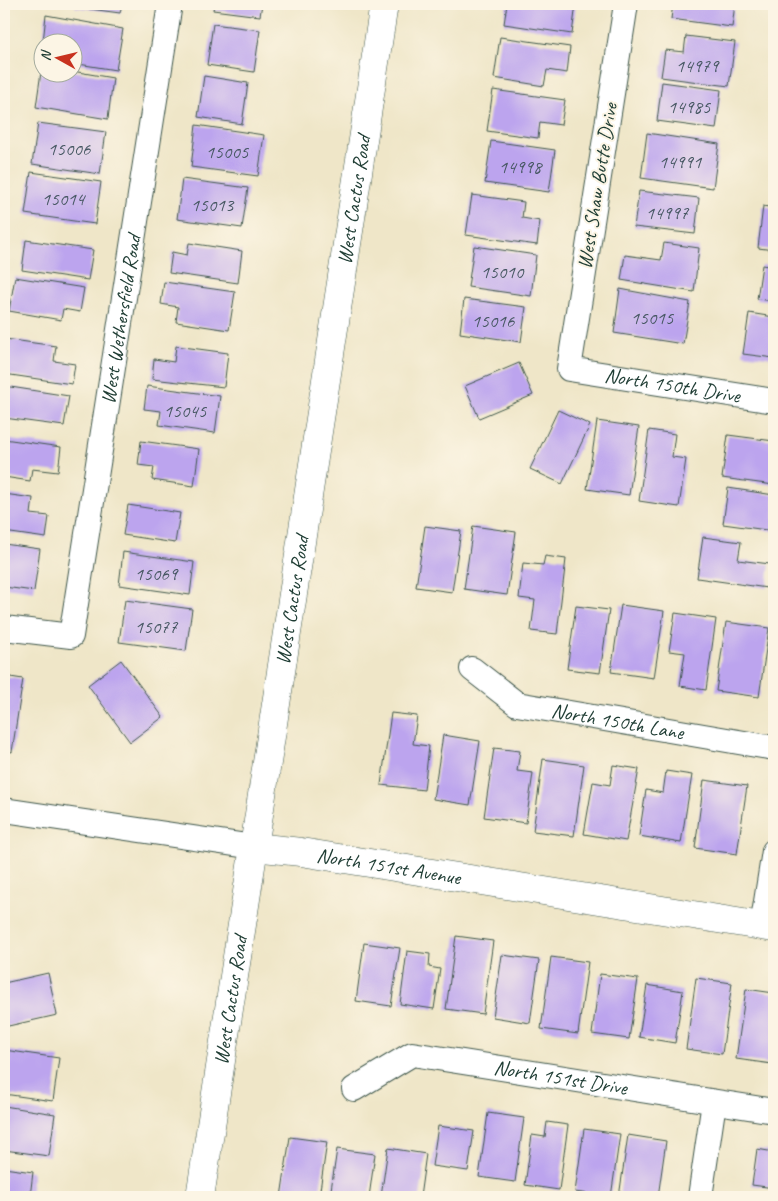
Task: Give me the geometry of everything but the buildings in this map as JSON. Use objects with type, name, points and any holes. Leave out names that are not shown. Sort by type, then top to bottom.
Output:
[{"type":"main road","name":"West Cactus Road","points":[[200,1197],[384,4]]},
{"type":"main road","name":"North 151st Avenue","points":[[254,847],[300,852],[768,928]]},
{"type":"street","name":"West Wethersfield Road","points":[[4,628],[71,636],[170,4]]},
{"type":"street","name":"West Shaw Butte Drive","points":[[569,369],[626,4]]},
{"type":"street","name":"North 150th Drive","points":[[569,369],[774,401]]},
{"type":"street","name":"North 150th Lane","points":[[472,669],[517,704],[774,748]]},
{"type":"street","name":"North 151st Avenue","points":[[4,810],[254,847]]},
{"type":"street","points":[[768,928],[774,851]]},
{"type":"street","name":"North 151st Drive","points":[[354,1089],[412,1054],[774,1111]]},
{"type":"street","points":[[700,1197],[714,1102]]}]
